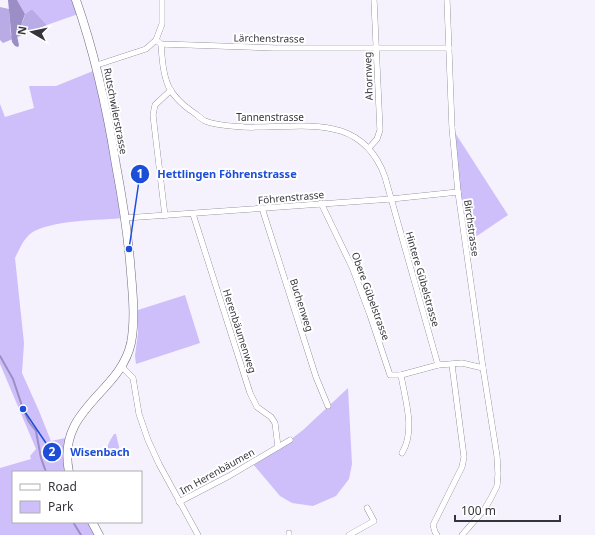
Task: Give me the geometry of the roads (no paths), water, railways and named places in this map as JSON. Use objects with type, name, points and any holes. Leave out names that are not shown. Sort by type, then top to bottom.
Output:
[{"type":"street","name":"Rutschwilerstrasse","points":[[69,471],[68,451],[74,425],[121,366],[131,344],[133,329],[131,277],[125,218],[108,119],[97,65],[76,0]]},
{"type":"street","points":[[97,65],[146,49],[158,42],[162,24],[162,0]]},
{"type":"street","name":"Ahornweg","points":[[369,148],[377,139],[380,130],[374,0]]},
{"type":"street","name":"Birchstrasse","points":[[447,0],[452,128],[458,192],[497,456],[498,474],[497,486],[484,510],[462,535]]},
{"type":"street","name":"Lärchenstrasse","points":[[158,42],[274,48],[449,48]]},
{"type":"street","name":"Tannenstrasse","points":[[158,42],[163,66],[171,90],[183,104],[204,120],[228,126],[318,126],[334,128],[346,132],[369,148],[382,168],[391,199]]},
{"type":"street","points":[[165,216],[153,115],[155,106],[171,90]]},
{"type":"street","name":"Föhrenstrasse","points":[[125,218],[391,199],[458,192]]},
{"type":"street","name":"Hintere Gübelstrasse","points":[[391,199],[438,365]]},
{"type":"street","name":"Obere Gübelstrasse","points":[[321,204],[352,267],[390,375],[401,375]]},
{"type":"street","name":"Buchenweg","points":[[262,208],[316,377],[328,406]]},
{"type":"street","name":"Herenbäumenweg","points":[[193,214],[250,393],[257,407],[271,417],[275,423],[278,447]]},
{"type":"street","points":[[402,453],[410,425],[401,375],[438,365],[462,363],[483,368]]},
{"type":"street","points":[[437,535],[433,525],[462,467],[464,457],[452,365]]},
{"type":"street","points":[[121,366],[133,378],[140,414],[148,440],[158,464],[198,535]]},
{"type":"street","name":"Im Herenbäumen","points":[[179,502],[229,476],[290,440]]},
{"type":"street","points":[[349,535],[374,522],[367,508]]},
{"type":"street","points":[[93,523],[99,535]]},
{"type":"waterway","points":[[0,356],[13,379],[29,422],[36,431],[41,458],[46,471]]},
{"type":"waterway","points":[[74,523],[81,535]]},
{"type":"place","name":"Hettlingen Föhrenstrasse","points":[[129,249]]},
{"type":"place","name":"Wisenbach","points":[[23,409]]}]
